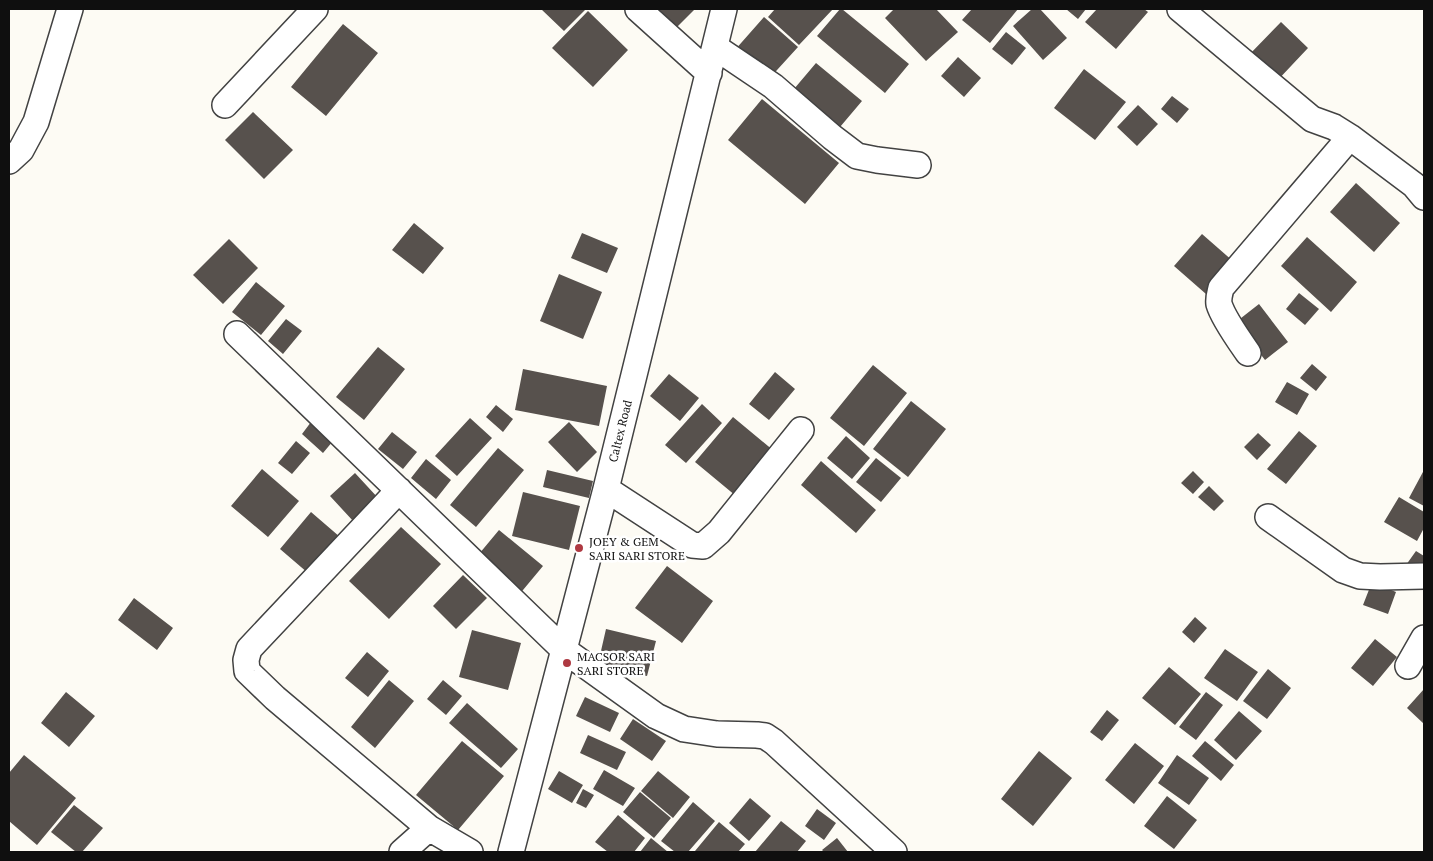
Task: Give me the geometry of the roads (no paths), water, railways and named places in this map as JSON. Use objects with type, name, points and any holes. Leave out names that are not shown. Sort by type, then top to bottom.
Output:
[{"type":"street","points":[[9,161],[21,150],[36,122],[70,9]]},
{"type":"street","points":[[225,105],[315,9]]},
{"type":"street","points":[[638,9],[708,73]]},
{"type":"street","name":"Caltex Road","points":[[511,852],[606,489],[724,9]]},
{"type":"street","points":[[1180,9],[1312,119],[1334,127],[1350,137],[1414,185],[1424,198]]},
{"type":"street","points":[[715,47],[773,86],[856,156],[918,165]]},
{"type":"street","points":[[1248,353],[1219,304],[1221,288],[1350,137]]},
{"type":"street","points":[[237,334],[564,650],[656,716],[684,729],[717,734],[765,736],[774,742],[894,852]]},
{"type":"street","points":[[606,489],[692,545],[702,546],[719,532],[800,430]]},
{"type":"street","points":[[399,490],[249,649],[246,660],[247,670],[275,698],[429,828],[470,852]]},
{"type":"street","points":[[1268,517],[1343,570],[1360,576],[1424,576]]},
{"type":"street","points":[[1408,666],[1424,638]]},
{"type":"street","points":[[402,852],[429,828]]},
{"type":"place","name":"JOEY & GEM SARI SARI STORE","points":[[579,548]]},
{"type":"place","name":"MACSOR SARI SARI STORE","points":[[567,663]]}]
